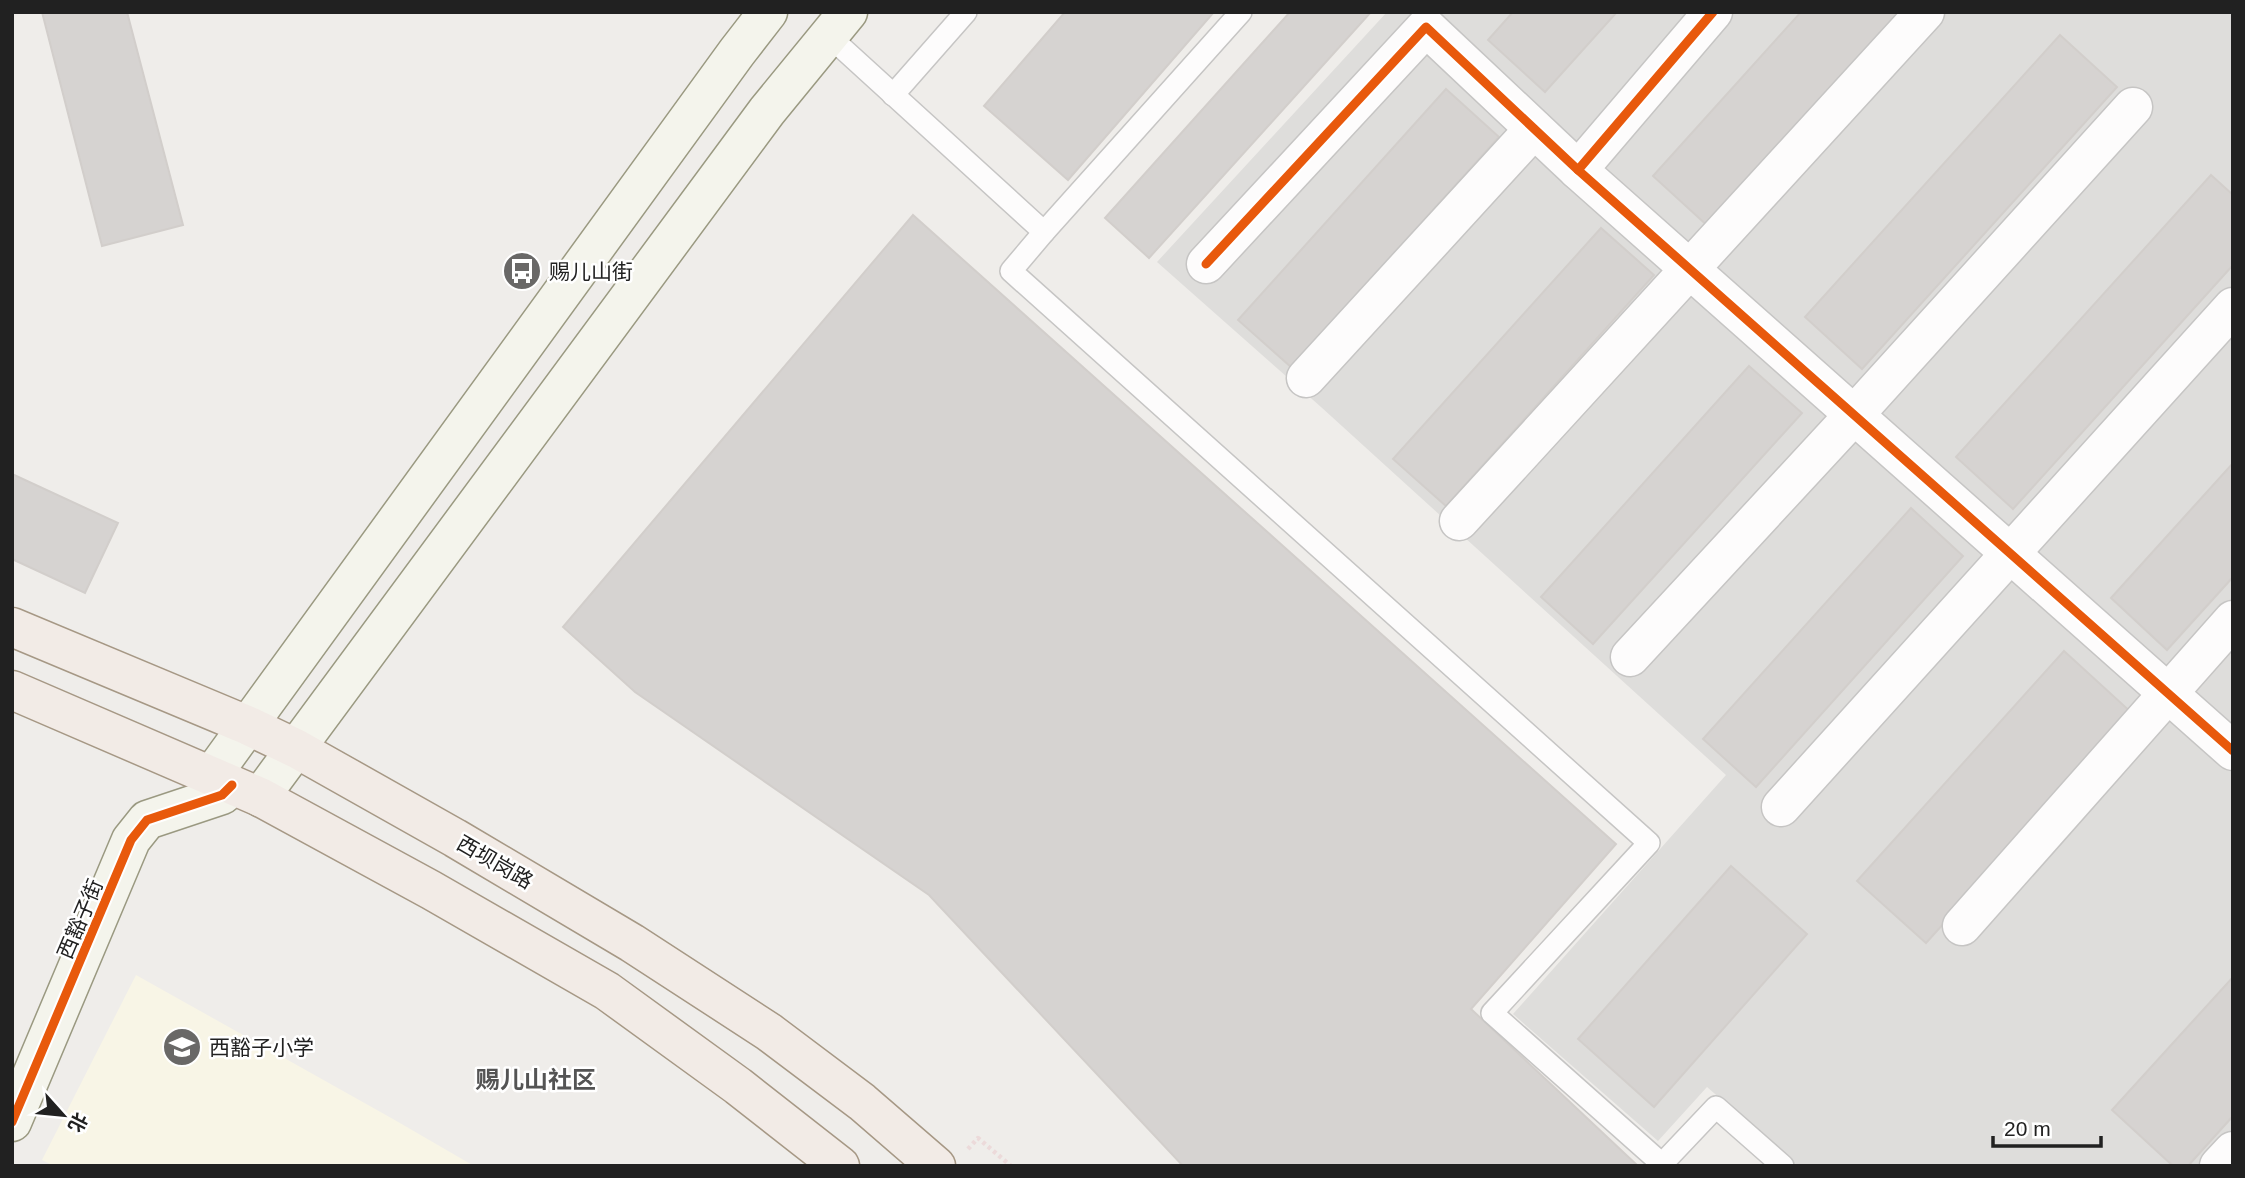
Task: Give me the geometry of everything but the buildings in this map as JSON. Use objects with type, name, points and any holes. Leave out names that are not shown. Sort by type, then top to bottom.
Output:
[{"type":"main road","points":[[235,786],[249,726],[737,51],[768,12]]},
{"type":"main road","points":[[235,786],[298,749],[767,111],[838,24]]},
{"type":"main road","name":"西坝岗路","points":[[12,626],[298,749],[455,838],[632,943],[769,1032],[862,1102],[936,1166]]},
{"type":"main road","points":[[12,691],[235,786],[431,890],[607,991],[738,1086],[840,1166]]},
{"type":"main road","name":"西豁子街","points":[[12,1122],[131,841],[147,820],[222,795],[235,786]]},
{"type":"street","points":[[1578,170],[1713,12]]},
{"type":"street","points":[[1459,521],[1925,12]]},
{"type":"street","points":[[1206,264],[1432,20],[1534,129],[1578,170],[2233,751]]},
{"type":"street","points":[[1630,657],[2133,107]]},
{"type":"street","points":[[1306,378],[1534,129]]},
{"type":"street","points":[[1781,807],[2233,307]]},
{"type":"street","points":[[1962,926],[2233,620]]},
{"type":"street","points":[[2219,1166],[2233,1151]]},
{"type":"lane","points":[[893,95],[966,12]]},
{"type":"lane","points":[[1241,12],[1011,271],[1649,843],[1492,1013],[1662,1164],[1716,1107],[1783,1166]]},
{"type":"lane","points":[[838,24],[893,95],[1044,232]]},
{"type":"path","points":[[978,1138],[1011,1166]]},
{"type":"shaded area","points":[[1387,12],[2233,12],[2233,1166],[1798,1166],[1707,1087],[1658,1141],[1513,1014],[1726,775],[1321,407],[1157,262]]},
{"type":"shaded area","name":"西豁子小学","points":[[136,975],[474,1166],[54,1166],[42,1160]]},
{"type":"cycle path","points":[[1713,12],[1578,170],[2233,751]]},
{"type":"cycle path","points":[[1206,264],[1426,27],[1578,170]]},
{"type":"cycle path","points":[[12,1122],[131,840],[147,820],[222,795],[232,785]]},
{"type":"place","name":"赐儿山街","points":[[522,271]]},
{"type":"place","name":"西豁子小学","points":[[182,1047]]},
{"type":"district","name":"赐儿山社区","points":[[536,1079]]}]
